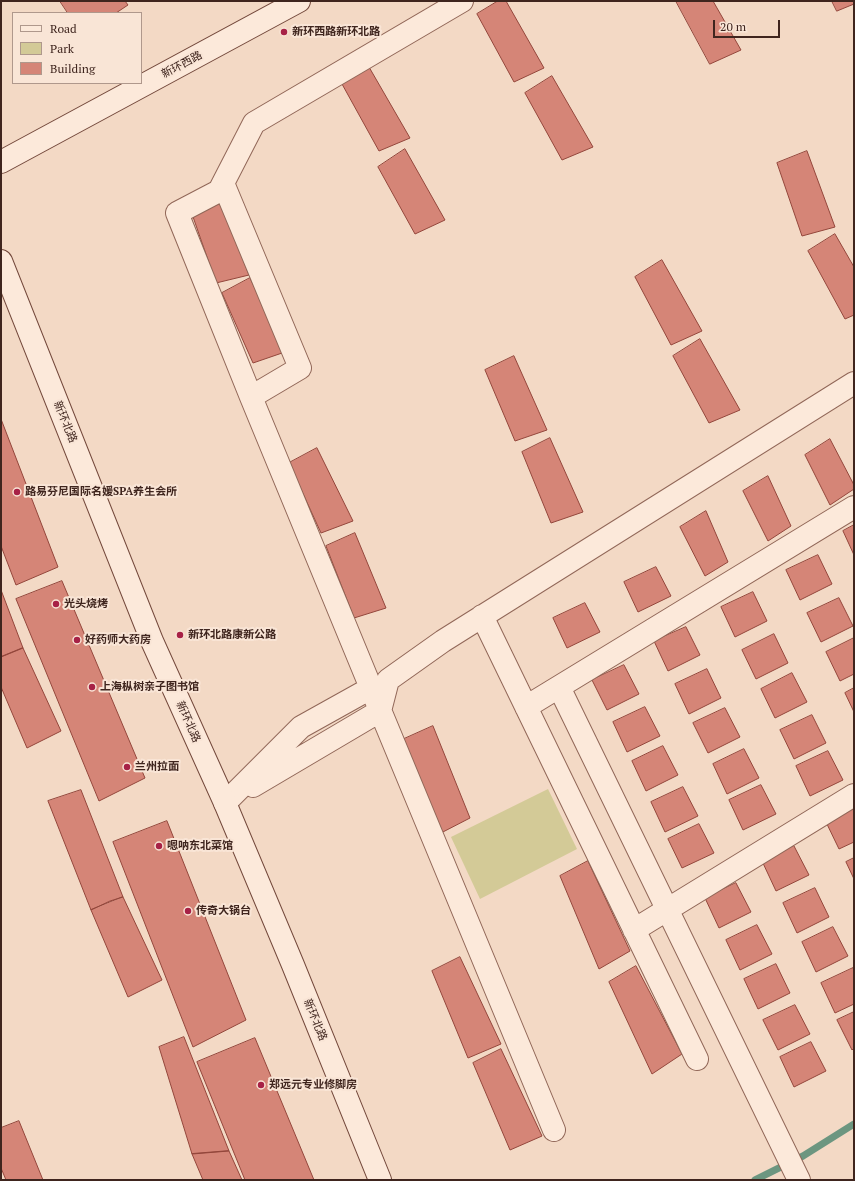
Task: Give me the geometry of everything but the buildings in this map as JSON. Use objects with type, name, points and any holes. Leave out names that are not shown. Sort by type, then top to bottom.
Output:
[{"type":"street","name":"新环西路","points":[[1,162],[299,1]]},
{"type":"street","points":[[462,1],[254,123],[219,191],[177,213],[380,711],[554,1130]]},
{"type":"street","points":[[224,183],[300,368],[251,397]]},
{"type":"street","name":"新环北路","points":[[1,261],[152,641],[225,803],[293,965],[380,1180]]},
{"type":"street","points":[[225,803],[380,711],[388,680],[443,641],[854,383]]},
{"type":"street","points":[[526,707],[854,507]]},
{"type":"street","points":[[482,616],[697,1059]]},
{"type":"street","points":[[559,687],[799,1180]]},
{"type":"street","points":[[225,803],[301,727],[371,688]]},
{"type":"street","points":[[634,930],[854,795]]},
{"type":"green space","points":[[548,789],[577,849],[480,899],[451,837]]},
{"type":"waterway","points":[[755,1180],[803,1156],[854,1124]]},
{"type":"place","name":"新环西路新环北路","points":[[284,32]]},
{"type":"place","name":"路易芬尼国际名媛SPA养生会所","points":[[17,492]]},
{"type":"place","name":"光头烧烤","points":[[56,604]]},
{"type":"place","name":"新环北路康新公路","points":[[180,635]]},
{"type":"place","name":"好药师大药房","points":[[77,640]]},
{"type":"place","name":"上海枞树亲子图书馆","points":[[92,687]]},
{"type":"place","name":"兰州拉面","points":[[127,767]]},
{"type":"place","name":"嗯呐东北菜馆","points":[[159,846]]},
{"type":"place","name":"传奇大锅台","points":[[188,911]]},
{"type":"place","name":"郑远元专业修脚房","points":[[261,1085]]}]
